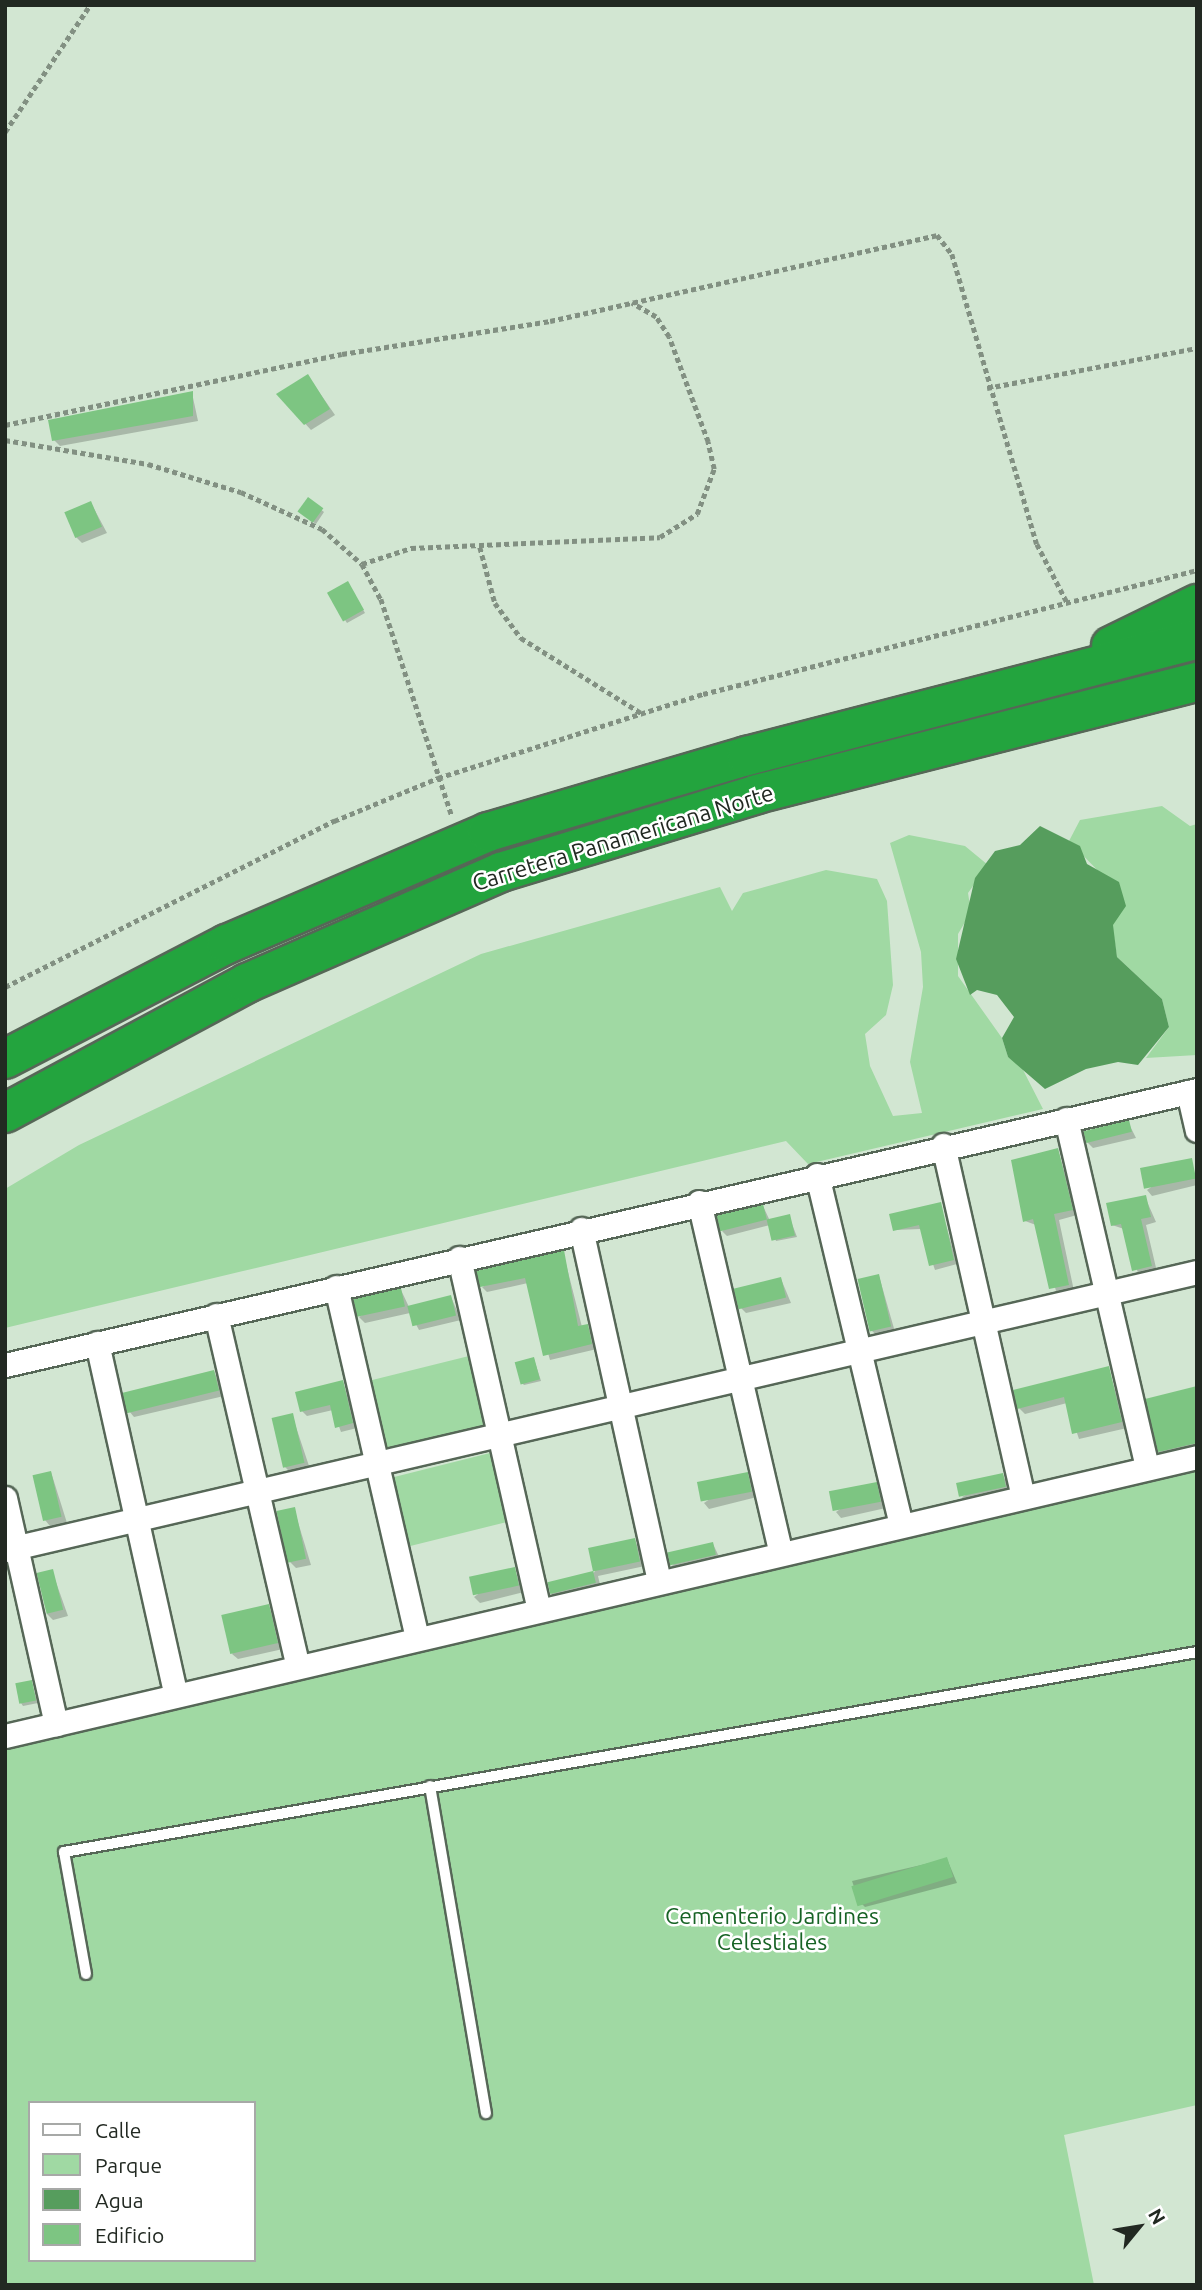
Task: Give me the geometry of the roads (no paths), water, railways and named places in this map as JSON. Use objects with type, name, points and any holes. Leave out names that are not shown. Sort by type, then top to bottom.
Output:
[{"type":"highway","points":[[1033,682],[1197,604]]},
{"type":"highway","name":"Carretera Panamericana Norte","points":[[5,1059],[227,944],[488,832],[1033,682],[1197,640]]},
{"type":"highway","name":"Carretera Panamericana Norte","points":[[5,1113],[247,983],[501,872],[757,794],[1197,682]]},
{"type":"street","points":[[5,1365],[943,1145],[1193,1091],[1197,1130]]},
{"type":"street","points":[[1066,1119],[1147,1468]]},
{"type":"street","points":[[943,1145],[1023,1497]]},
{"type":"street","points":[[817,1175],[901,1524]]},
{"type":"street","points":[[699,1202],[781,1553]]},
{"type":"street","points":[[581,1229],[659,1581]]},
{"type":"street","points":[[459,1258],[539,1609]]},
{"type":"street","points":[[11,1549],[1197,1272]]},
{"type":"street","points":[[336,1287],[417,1638]]},
{"type":"street","points":[[216,1315],[299,1666]]},
{"type":"street","points":[[97,1343],[176,1695]]},
{"type":"street","points":[[5,1736],[901,1524],[1197,1457]]},
{"type":"street","points":[[5,1498],[11,1549],[56,1724]]},
{"type":"lane","points":[[86,1974],[64,1852],[1197,1652]]},
{"type":"lane","points":[[430,1786],[486,2113]]},
{"type":"water","points":[[1040,826],[1080,846],[1087,864],[1119,882],[1126,906],[1113,925],[1117,957],[1162,999],[1169,1027],[1138,1065],[1118,1062],[1086,1069],[1045,1089],[1008,1057],[1002,1038],[1014,1017],[997,995],[977,990],[970,995],[956,959],[975,878],[995,851],[1020,845]]},
{"type":"park label","name":"Cementerio Jardines Celestiales","points":[[772,1929]]}]
